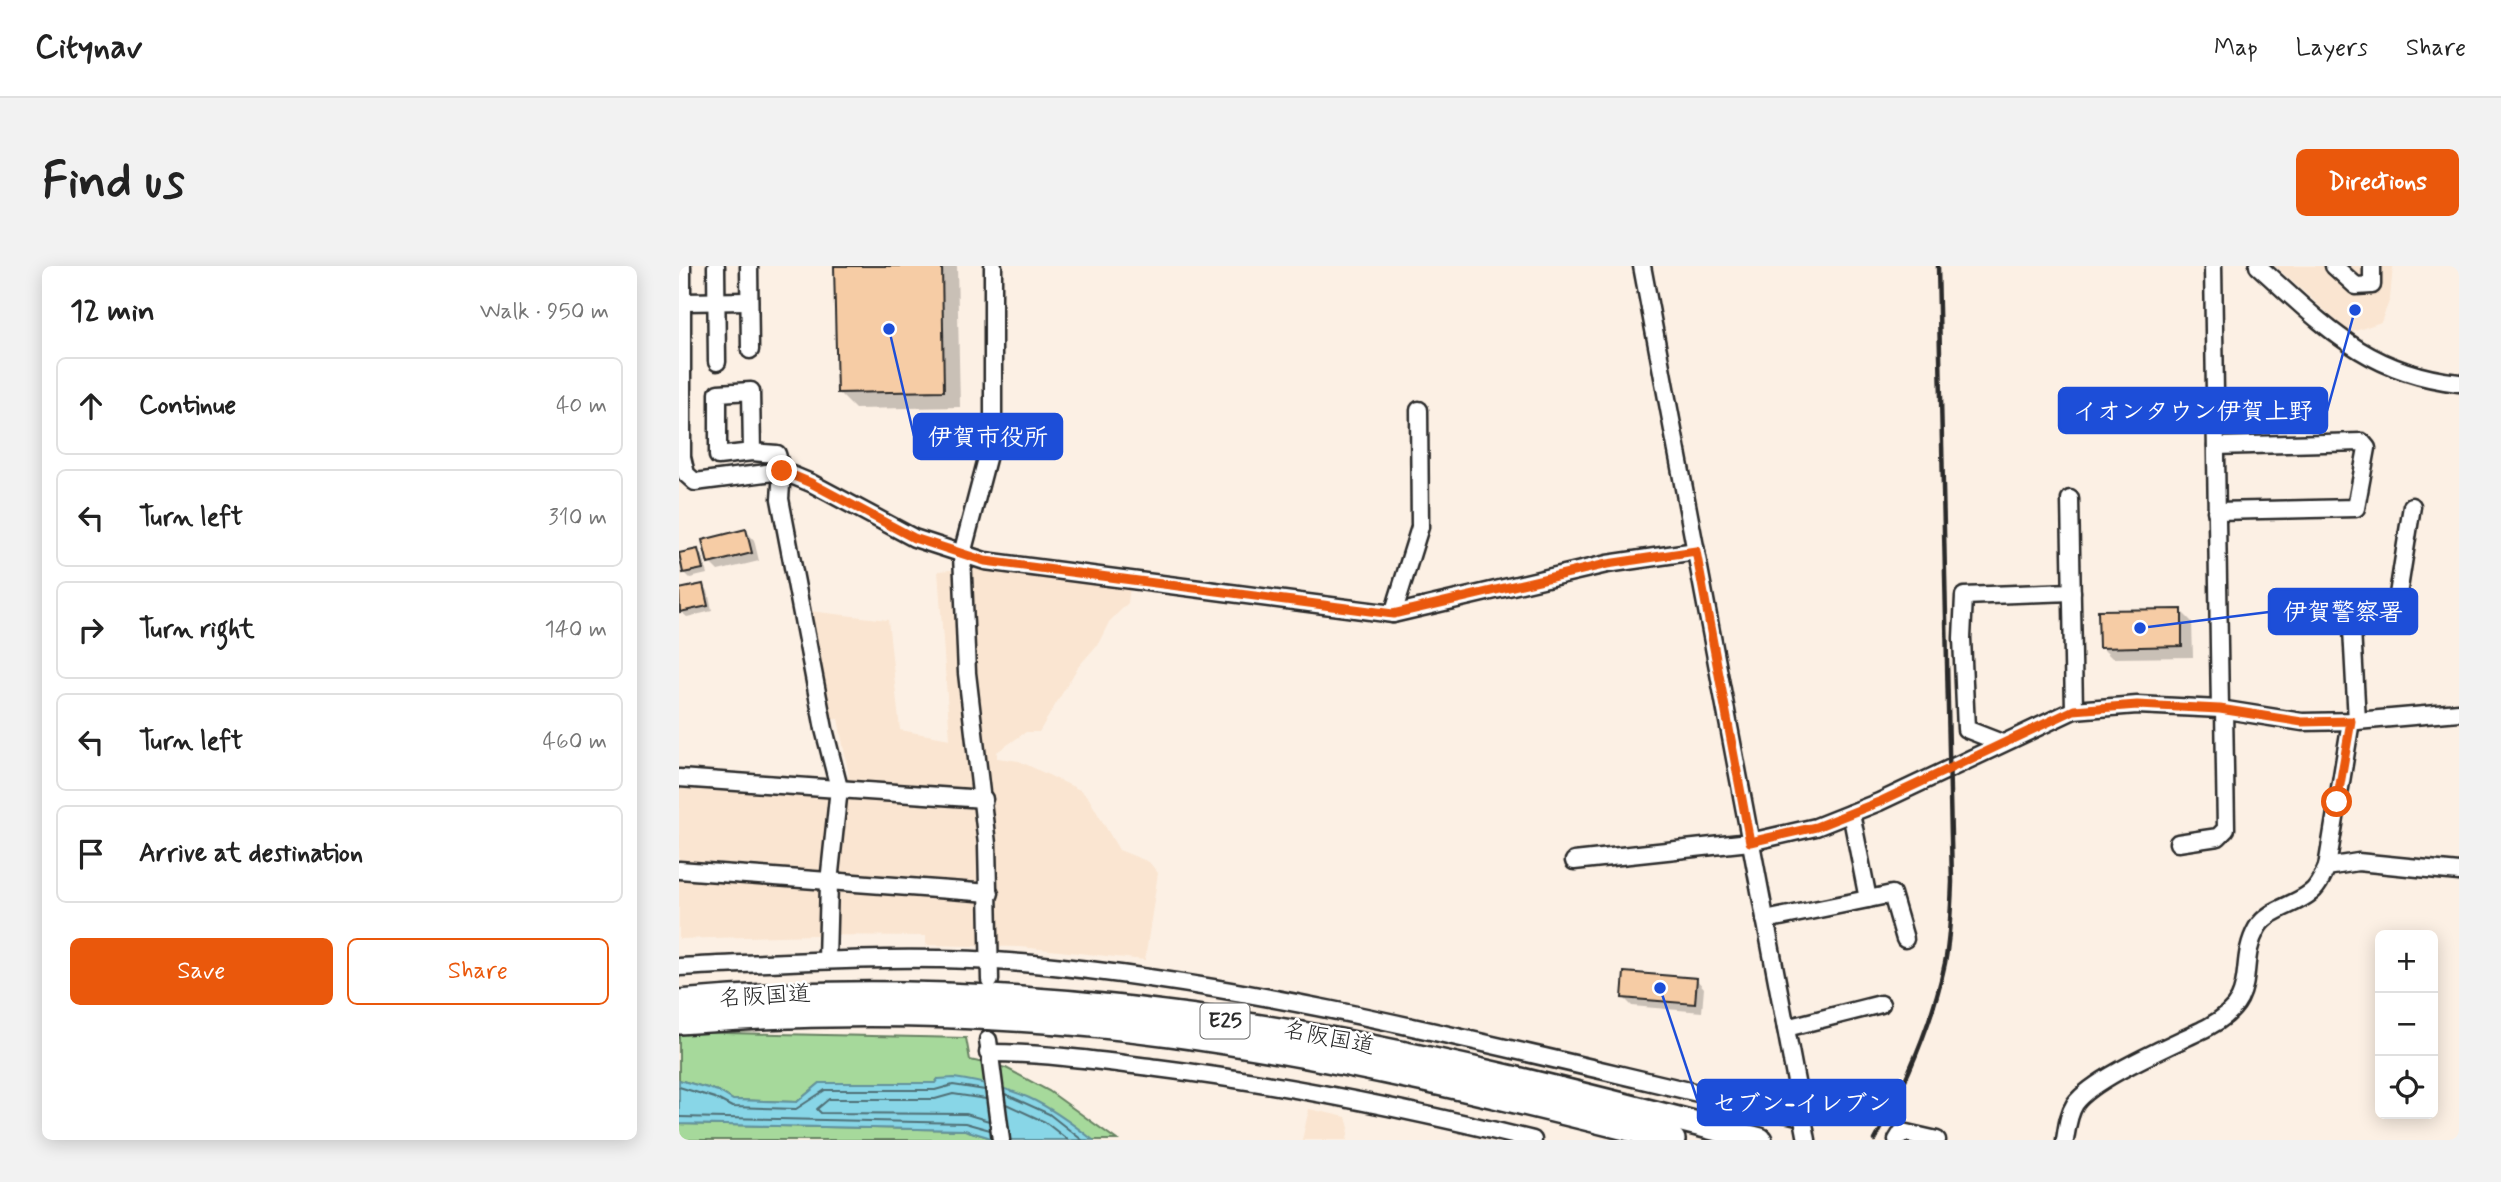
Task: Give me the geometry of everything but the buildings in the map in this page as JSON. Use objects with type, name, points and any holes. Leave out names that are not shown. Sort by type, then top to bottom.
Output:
[{"type":"highway","name":"名阪国道","points":[[679,1002],[884,994],[1028,999],[1175,1014],[1269,1028],[1418,1057],[1760,1140]]},
{"type":"highway","name":"名阪国道","points":[[679,1022],[815,1016],[945,1016],[1087,1025],[1170,1034],[1397,1074],[1673,1140]]},
{"type":"street","points":[[682,266],[681,457],[684,481],[701,483],[782,471],[811,483],[914,538],[999,563],[1393,614],[1607,564],[1696,551]]},
{"type":"street","points":[[716,266],[717,362]]},
{"type":"street","points":[[749,266],[750,350]]},
{"type":"street","points":[[990,980],[989,893],[983,799],[967,673],[962,554],[990,447],[993,418],[993,266]]},
{"type":"street","points":[[1642,266],[1807,1140]]},
{"type":"street","points":[[2178,843],[2218,836],[2226,829],[2216,511],[2213,266]]},
{"type":"street","points":[[2258,266],[2333,334],[2364,355],[2401,372],[2459,383]]},
{"type":"street","points":[[2334,266],[2356,286],[2372,285],[2372,266]]},
{"type":"street","points":[[683,302],[749,301]]},
{"type":"street","points":[[1393,614],[1420,527],[1419,410]]},
{"type":"street","points":[[2216,446],[2362,442],[2367,448],[2356,509],[2216,511]]},
{"type":"street","points":[[751,452],[777,454],[782,471],[780,499],[824,729],[839,788],[829,882],[827,960]]},
{"type":"street","points":[[2070,499],[2074,710]]},
{"type":"street","points":[[2065,1140],[2070,1114],[2087,1092],[2179,1038],[2209,1026],[2243,996],[2252,938],[2258,925],[2268,916],[2312,892],[2327,867],[2354,721],[2352,629],[2357,620],[2394,620],[2412,506]]},
{"type":"street","points":[[2002,743],[1966,729],[1963,596],[2072,592]]},
{"type":"street","points":[[1574,862],[1750,842],[1816,827],[2074,710],[2137,705],[2222,709],[2302,722],[2354,721],[2459,712]]},
{"type":"street","points":[[679,778],[983,799]]},
{"type":"street","points":[[1851,813],[1868,899]]},
{"type":"street","points":[[2327,867],[2358,862],[2459,872]]},
{"type":"street","points":[[679,870],[989,893]]},
{"type":"street","points":[[1765,920],[1892,894],[1905,939]]},
{"type":"street","points":[[679,967],[827,960],[991,961],[1105,973],[1318,1006],[1802,1117]]},
{"type":"street","points":[[1786,1028],[1881,1004]]},
{"type":"street","points":[[1001,1140],[989,1052],[1074,1058],[1222,1076],[1382,1105],[1533,1140]]},
{"type":"street","points":[[1897,1140],[1902,1132],[1937,1140]]},
{"type":"shaded area","points":[[2275,266],[2393,266],[2390,299],[2381,322],[2350,333]]},
{"type":"shaded area","points":[[987,567],[1130,586],[1128,603],[1109,622],[1098,644],[1078,667],[1039,732],[1026,732],[997,752],[997,758],[1019,761],[1080,790],[1088,797],[1119,850],[1149,862],[1158,873],[1145,960],[1021,947],[926,945],[926,936],[814,935],[679,939],[679,785],[820,794],[849,776],[838,719],[829,720],[809,611],[888,620],[900,730],[950,739],[938,571]]},
{"type":"shaded area","points":[[1309,1109],[1346,1117],[1349,1128],[1347,1140],[1302,1140]]},
{"type":"green space","points":[[679,1032],[966,1038],[970,1060],[1006,1068],[1049,1091],[1117,1140],[1092,1140],[938,1079],[935,1083],[820,1083],[797,1102],[733,1100],[718,1091],[679,1080]]},
{"type":"green space","points":[[679,1124],[965,1130],[998,1140],[679,1140]]},
{"type":"water","points":[[954,1078],[996,1086],[1029,1098],[1044,1105],[1093,1140],[998,1140],[965,1130],[679,1124],[679,1080],[718,1091],[733,1100],[797,1102],[820,1083],[935,1083],[938,1079]]},
{"type":"railway","points":[[1875,1140],[1907,1076],[1933,1009],[1945,963],[1950,923],[1952,882],[1938,266]]},
{"type":"place","name":"イオンタウン伊賀上野","points":[[2355,310]]},
{"type":"place","name":"伊賀市役所","points":[[889,329]]},
{"type":"place","name":"伊賀警察署","points":[[2140,628]]},
{"type":"place","name":"セブン-イレブン","points":[[1660,988]]},
{"type":"route","points":[[782,471],[811,483],[914,538],[985,561],[1393,614],[1607,564],[1696,551],[1750,842],[1816,827],[1879,802],[2074,710],[2107,706],[2220,709],[2302,722],[2351,721],[2337,802]]}]
